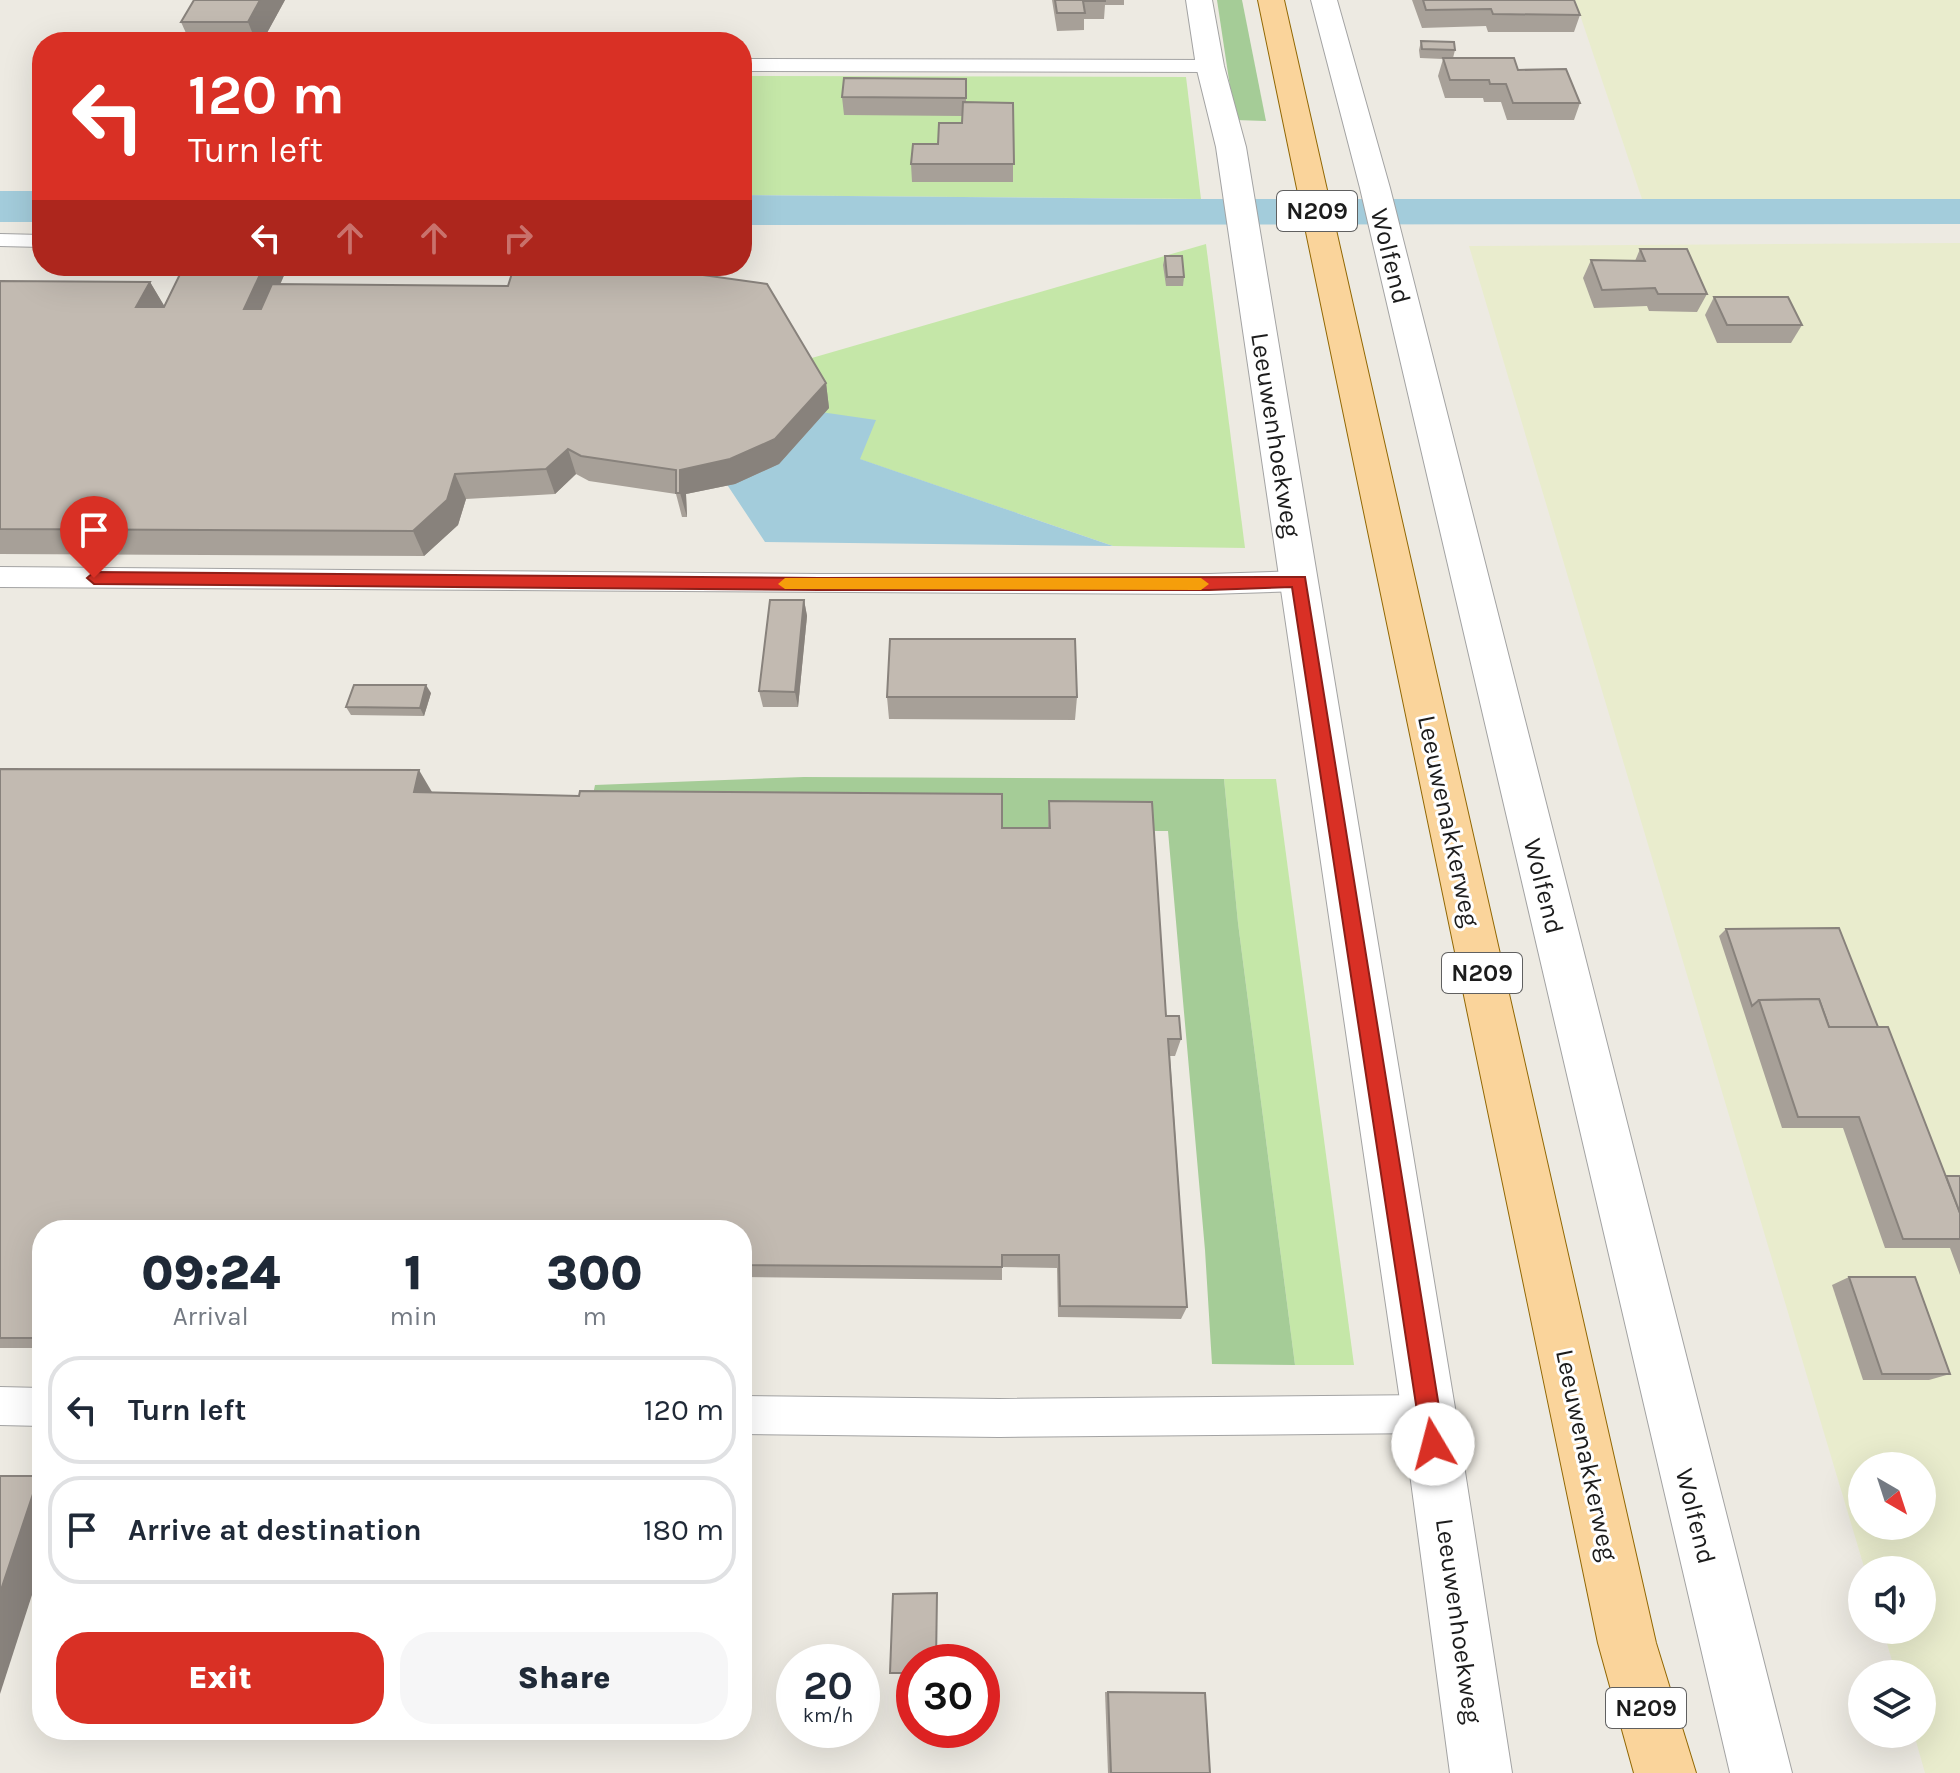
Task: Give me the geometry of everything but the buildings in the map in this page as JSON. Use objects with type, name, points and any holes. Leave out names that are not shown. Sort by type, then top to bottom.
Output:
[{"type":"main road","name":"Leeuwenakkerweg","points":[[1271,0],[1627,1643],[1665,1773]]},
{"type":"main road","name":"Leeuwenakkerweg","points":[[1627,1643],[1638,1773]]},
{"type":"street","name":"Leeuwenhoekweg","points":[[1199,0],[1210,66],[1231,147],[1429,1414],[1481,1773]]},
{"type":"street","name":"Wolfend","points":[[1324,0],[1375,188],[1761,1773]]},
{"type":"lane","points":[[752,65],[1210,66]]},
{"type":"lane","points":[[0,240],[32,241]]},
{"type":"lane","points":[[0,577],[819,584],[1209,584],[1299,581]]},
{"type":"lane","points":[[0,1406],[32,1407]]},
{"type":"lane","points":[[752,1415],[1015,1418],[1429,1414]]},
{"type":"green space","points":[[1217,0],[1242,0],[1266,121],[1235,120]]},
{"type":"green space","points":[[1575,0],[1960,0],[1960,199],[1642,199]]},
{"type":"green space","points":[[752,76],[1186,77],[1201,199],[752,195]]},
{"type":"green space","points":[[1960,243],[1960,1773],[1925,1773],[1918,1748],[1936,1748],[1936,1660],[1892,1660],[1887,1644],[1936,1644],[1936,1556],[1861,1556],[1856,1540],[1936,1540],[1936,1452],[1848,1452],[1848,1513],[1469,246]]},
{"type":"green space","points":[[1206,244],[1245,548],[1113,546],[859,459],[800,409],[798,362]]},
{"type":"green space","points":[[804,777],[1224,779],[1238,923],[1295,1365],[1212,1364],[1205,1250],[1168,831],[586,829],[595,785]]},
{"type":"green space","points":[[1224,779],[1276,779],[1354,1365],[1295,1365],[1238,923]]},
{"type":"water","points":[[0,191],[32,191],[32,222],[0,222]]},
{"type":"water","points":[[752,195],[1169,199],[1960,199],[1960,224],[752,225]]},
{"type":"water","points":[[800,409],[876,420],[860,459],[1113,546],[765,542],[724,480]]},
{"type":"slow traffic","points":[[785,584],[1201,584]]},
{"type":"route","points":[[94,578],[819,584],[1209,584],[1299,581],[1433,1444]]}]
